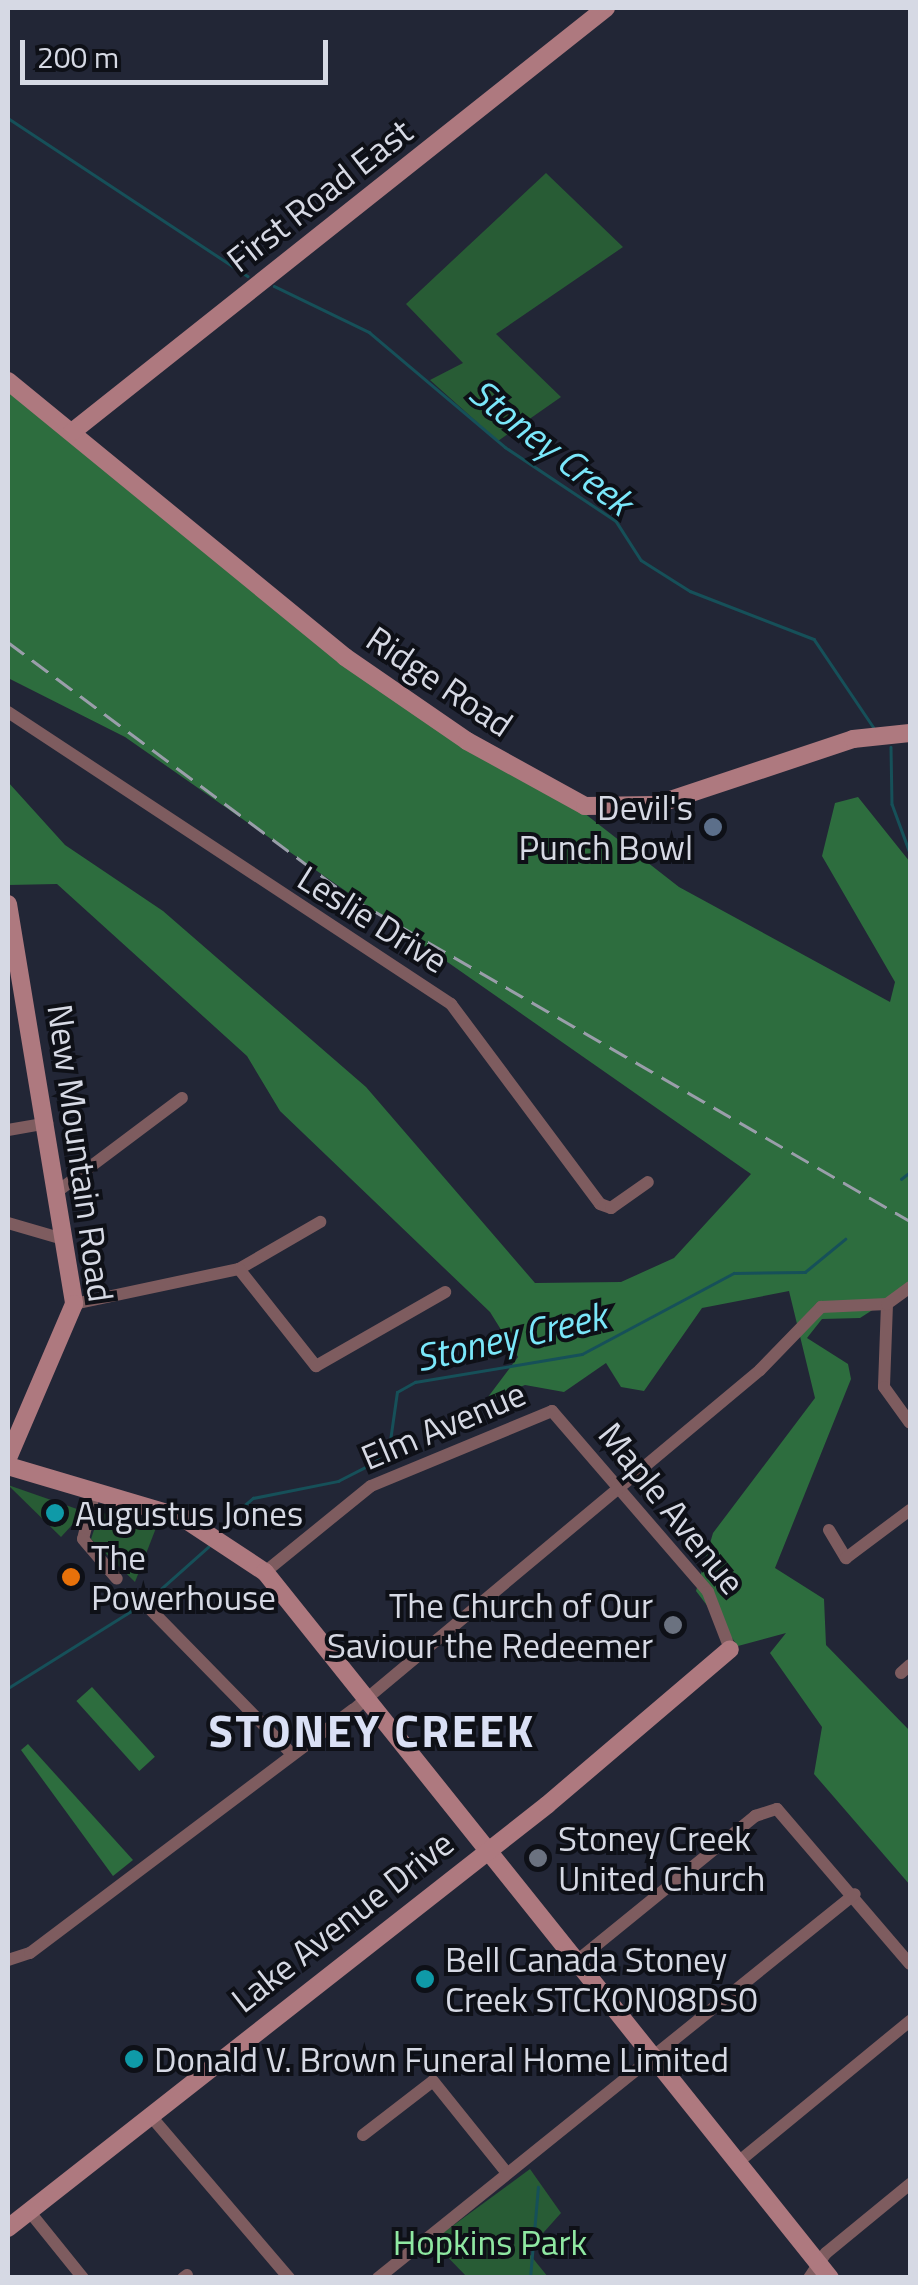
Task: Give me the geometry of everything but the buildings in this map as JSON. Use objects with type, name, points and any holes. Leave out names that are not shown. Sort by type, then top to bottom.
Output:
[{"type":"main road","name":"First Road East","points":[[72,432],[606,8]]},
{"type":"main road","name":"Ridge Road","points":[[8,381],[345,658],[466,741],[585,806],[656,805],[853,739],[910,734]]},
{"type":"main road","name":"New Mountain Road","points":[[8,904],[17,989],[48,1123],[74,1304],[8,1458]]},
{"type":"main road","points":[[8,1466],[94,1496],[184,1518],[266,1572],[482,1853],[737,2163],[819,2273]]},
{"type":"main road","name":"Lake Avenue Drive","points":[[8,2228],[482,1853],[730,1649]]},
{"type":"street","name":"Leslie Drive","points":[[8,712],[451,1004],[600,1204],[611,1208],[648,1182]]},
{"type":"street","points":[[58,1190],[182,1098]]},
{"type":"street","points":[[8,1130],[48,1123]]},
{"type":"street","points":[[74,1304],[239,1270],[320,1222]]},
{"type":"street","points":[[8,1223],[66,1240]]},
{"type":"street","points":[[239,1270],[316,1366],[445,1292]]},
{"type":"street","points":[[8,1960],[30,1953],[364,1700],[822,1308],[887,1304],[910,1287]]},
{"type":"street","points":[[887,1304],[884,1386],[910,1424]]},
{"type":"street","name":"Maple Avenue","points":[[552,1411],[708,1592],[730,1649]]},
{"type":"street","name":"Elm Avenue","points":[[266,1572],[369,1487],[552,1411]]},
{"type":"street","points":[[94,1496],[83,1539],[118,1579]]},
{"type":"street","points":[[830,1530],[846,1558],[910,1510]]},
{"type":"street","points":[[148,1608],[292,1754]]},
{"type":"street","points":[[573,1964],[764,1810],[787,1817],[910,1964]]},
{"type":"street","points":[[378,2278],[855,1894]]},
{"type":"street","points":[[737,2163],[910,2021]]},
{"type":"street","points":[[363,2134],[433,2080],[508,2173]]},
{"type":"street","points":[[149,2114],[289,2278]]},
{"type":"street","points":[[819,2273],[910,2184]]},
{"type":"street","points":[[28,2211],[82,2278]]},
{"type":"green space","points":[[546,173],[623,247],[496,334],[561,397],[498,441],[430,380],[463,363],[406,304]]},
{"type":"green space","points":[[8,383],[369,679],[561,795],[679,887],[890,1002],[895,982],[822,856],[835,803],[858,797],[910,862],[910,1286],[860,1318],[822,1319],[807,1338],[848,1364],[851,1379],[775,1568],[824,1599],[826,1645],[910,1731],[910,1885],[814,1774],[822,1727],[770,1653],[786,1633],[738,1646],[696,1591],[713,1533],[815,1398],[789,1291],[702,1308],[644,1391],[621,1387],[606,1363],[564,1392],[525,1385],[485,1401],[518,1357],[490,1312],[280,1111],[247,1056],[57,884],[8,885],[8,782],[65,845],[163,911],[366,1087],[535,1283],[621,1282],[674,1258],[751,1174],[125,737],[8,678]]},
{"type":"green space","points":[[8,1485],[77,1509],[73,1524],[61,1537]]},
{"type":"green space","points":[[100,1512],[156,1528],[135,1582],[91,1539]]},
{"type":"green space","points":[[92,1687],[155,1757],[139,1771],[76,1701]]},
{"type":"green space","points":[[28,1744],[133,1860],[113,1876],[21,1750]]},
{"type":"green space","name":"Hopkins Park","points":[[530,2169],[561,2213],[527,2251],[548,2277],[467,2277],[432,2241]]},
{"type":"waterway","name":"Stoney Creek","points":[[8,118],[248,276]]},
{"type":"waterway","name":"Stoney Creek","points":[[274,286],[369,332],[505,447],[616,521],[641,560],[690,591],[814,639],[874,728]]},
{"type":"waterway","name":"Stoney Creek","points":[[891,747],[892,804],[910,853]]},
{"type":"waterway","name":"Stoney Creek","points":[[901,1179],[910,1172]]},
{"type":"waterway","name":"Stoney Creek","points":[[228,1519],[253,1498],[338,1481],[375,1462],[390,1441],[397,1392],[415,1382],[582,1354],[734,1273],[805,1272],[845,1239]]},
{"type":"waterway","name":"Stoney Creek","points":[[153,1596],[208,1547]]},
{"type":"waterway","name":"Stoney Creek","points":[[8,1688],[133,1610]]},
{"type":"waterway","points":[[530,2278],[538,2187]]},
{"type":"railway","points":[[8,642],[350,897],[910,1221]]},
{"type":"place","name":"Devil's Punch Bowl","points":[[713,827]]},
{"type":"place","name":"Augustus Jones","points":[[55,1513]]},
{"type":"place","name":"The Powerhouse","points":[[71,1577]]},
{"type":"place","name":"The Church of Our Saviour the Redeemer","points":[[673,1625]]},
{"type":"place","name":"Stoney Creek United Church","points":[[538,1858]]},
{"type":"place","name":"Bell Canada Stoney Creek STCKON08DS0","points":[[425,1979]]},
{"type":"place","name":"Donald V. Brown Funeral Home Limited","points":[[134,2059]]},
{"type":"district","name":"STONEY CREEK","points":[[372,1731]]}]
